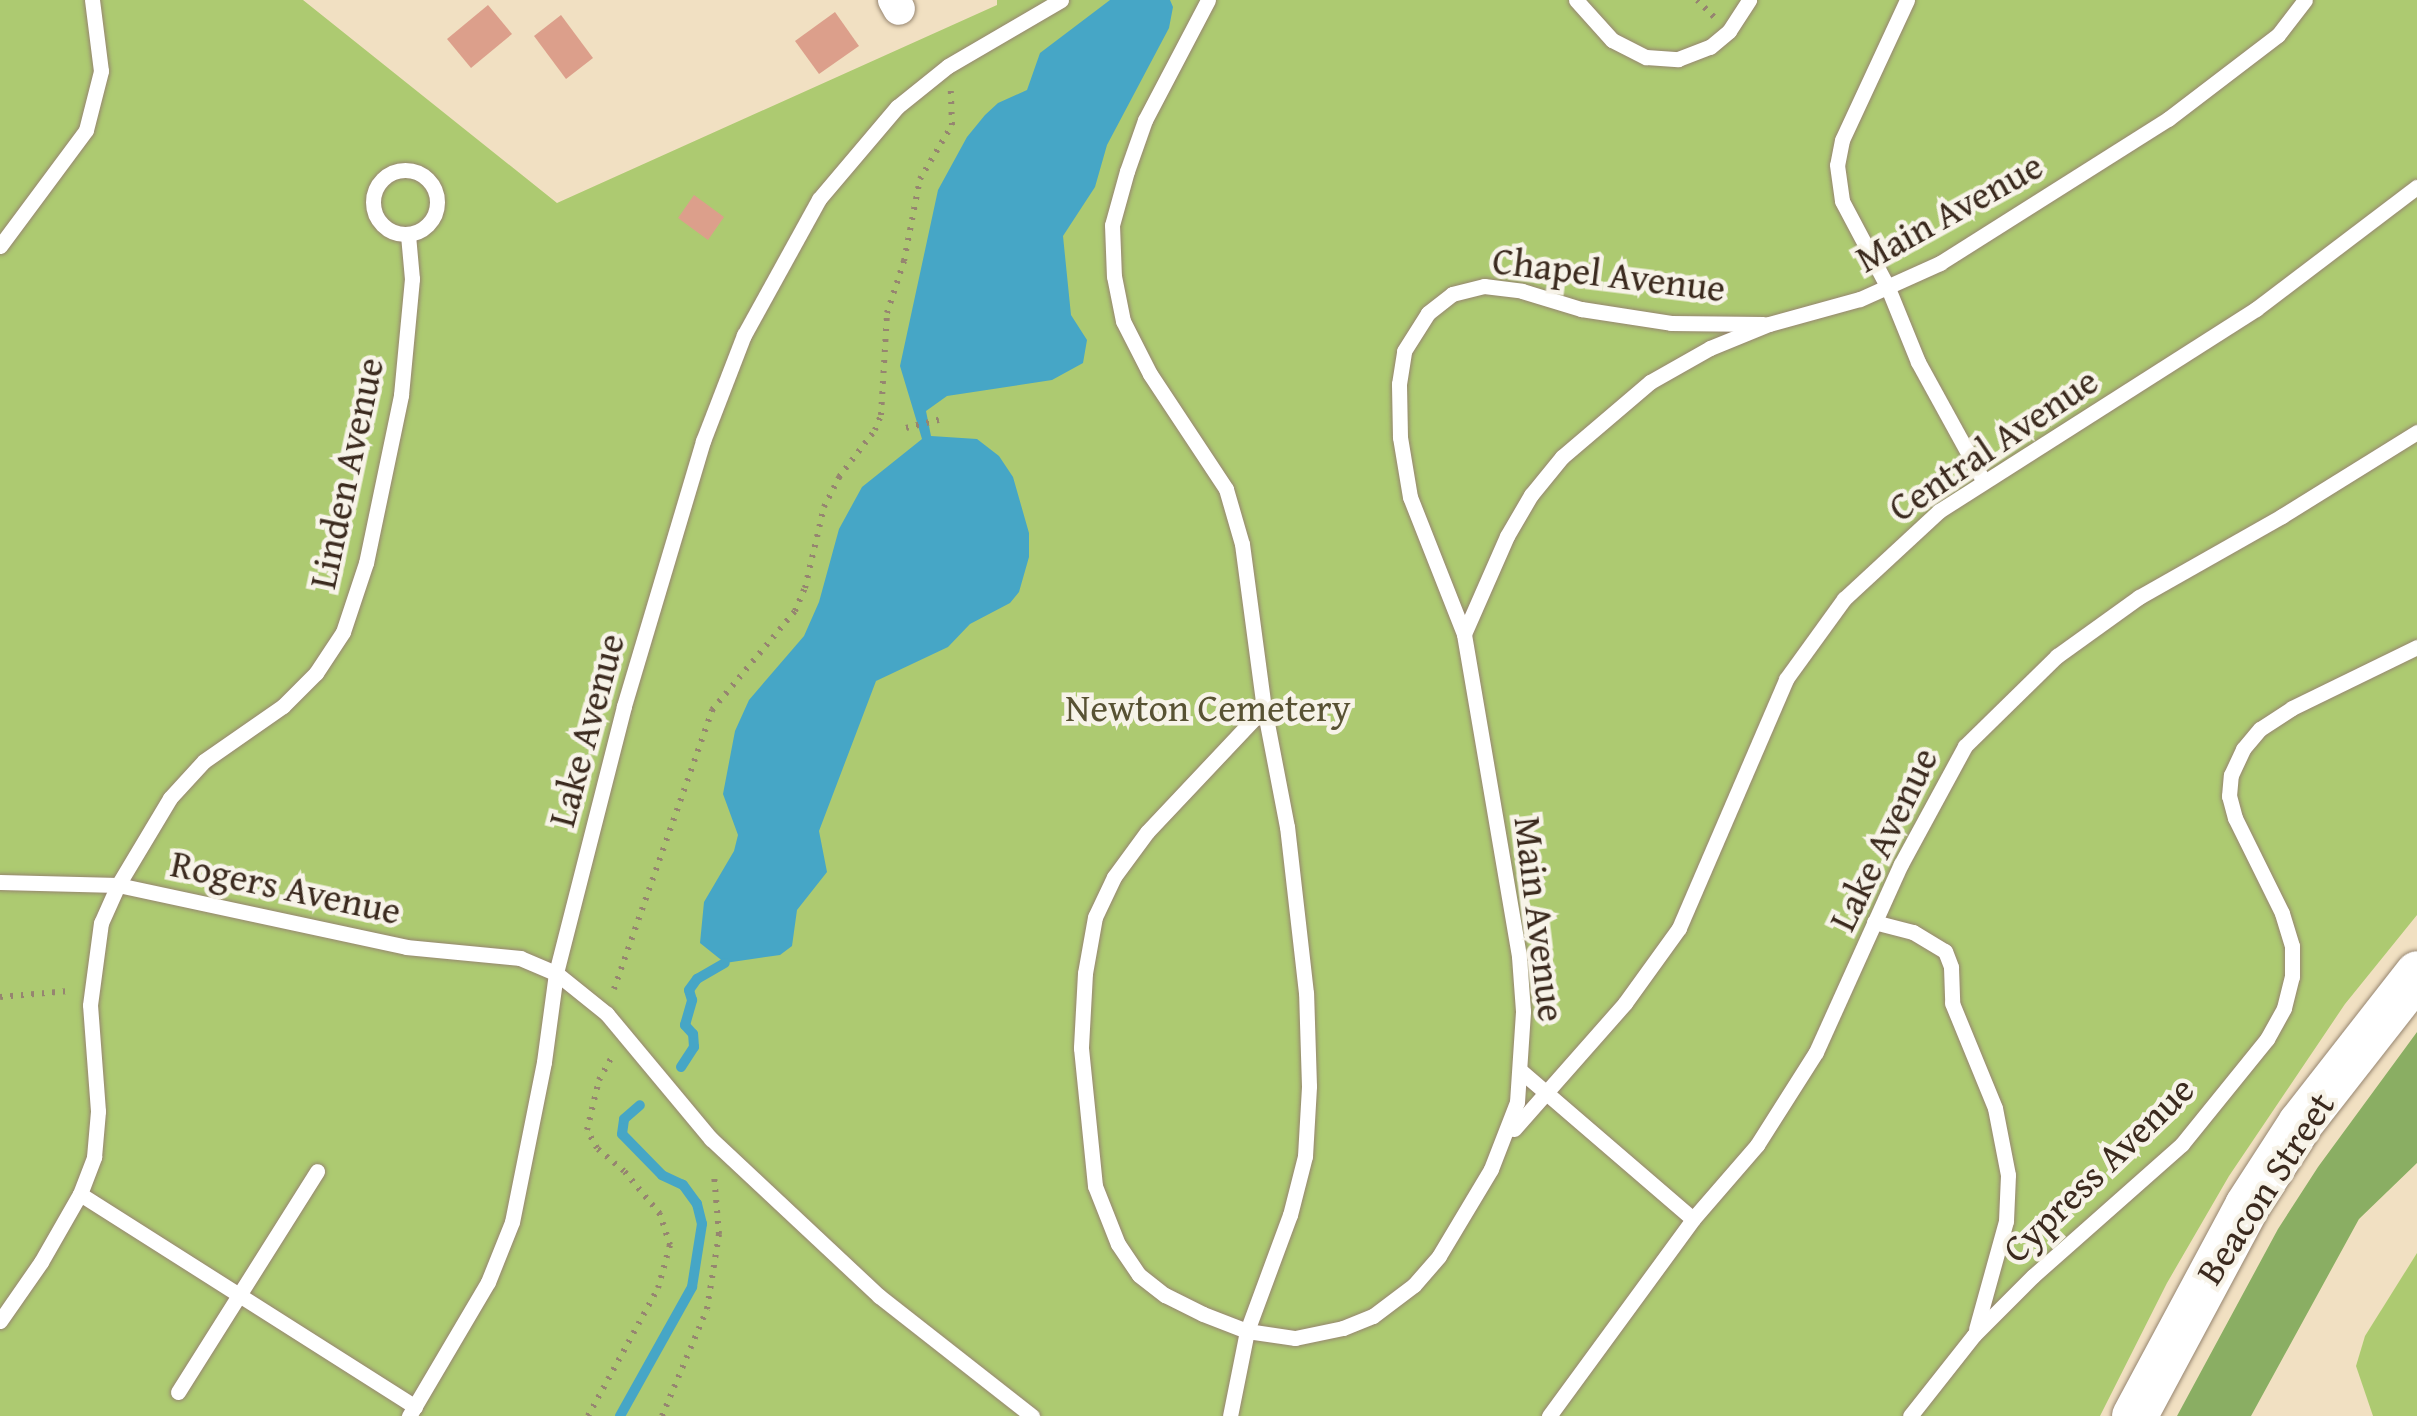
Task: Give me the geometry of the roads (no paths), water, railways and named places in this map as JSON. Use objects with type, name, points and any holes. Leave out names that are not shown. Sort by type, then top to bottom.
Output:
[{"type":"main road","name":"Beacon Street","points":[[2134,1416],[2247,1205],[2300,1123],[2417,973]]},
{"type":"lane","points":[[0,246],[86,130],[101,71],[92,0]]},
{"type":"lane","name":"Lake Avenue","points":[[412,1411],[488,1282],[512,1222],[544,1062],[556,973],[635,669],[703,441],[744,335],[819,199],[897,107],[942,70],[1061,0]]},
{"type":"lane","points":[[1208,0],[1145,120],[1112,225],[1114,276],[1123,321],[1226,490],[1242,544],[1264,708],[1287,827],[1306,993],[1309,1086],[1305,1156],[1294,1200],[1247,1331],[1230,1416]]},
{"type":"lane","points":[[1576,0],[1612,40],[1646,57],[1678,59],[1710,47],[1729,31],[1749,0]]},
{"type":"lane","points":[[1907,0],[1842,140],[1837,165],[1842,201],[1888,288],[1918,362],[1983,480]]},
{"type":"lane","name":"Main Avenue","points":[[1264,708],[1147,832],[1114,877],[1095,917],[1085,972],[1081,1048],[1096,1186],[1118,1244],[1139,1275],[1165,1295],[1247,1331],[1295,1338],[1344,1328],[1373,1316],[1414,1285],[1438,1256],[1506,1140],[1522,1072],[1519,956],[1464,634],[1507,536],[1562,457],[1650,382],[1710,348],[1769,324],[1821,313],[1940,263],[2168,118],[2278,35],[2305,0]]},
{"type":"lane","points":[[397,170],[422,174],[434,188],[438,202],[428,226],[408,235],[390,232],[378,220],[372,206],[378,183],[397,170]]},
{"type":"lane","name":"Central Avenue","points":[[1506,1140],[1545,1090],[1625,1003],[1678,928],[1786,679],[1844,600],[1901,542],[1983,480],[2256,309],[2417,187]]},
{"type":"lane","name":"Linden Avenue","points":[[0,1322],[80,1194],[94,1157],[98,1111],[92,990],[101,922],[118,886],[170,798],[204,762],[283,706],[316,673],[342,632],[366,563],[401,395],[412,279],[408,235]]},
{"type":"lane","name":"Chapel Avenue","points":[[1464,634],[1410,497],[1400,437],[1404,351],[1428,313],[1452,294],[1484,286],[1522,291],[1581,309],[1671,323],[1769,324]]},
{"type":"lane","name":"Lake Avenue","points":[[1549,1416],[1694,1219],[1757,1145],[1816,1052],[1941,784],[1965,746],[2056,656],[2139,597],[2282,516],[2417,432]]},
{"type":"lane","name":"Cypress Avenue","points":[[1910,1416],[1974,1335],[2033,1276],[2182,1144],[2242,1073],[2284,1008],[2292,976],[2292,946],[2229,796],[2242,749],[2260,729],[2292,708],[2417,647]]},
{"type":"lane","name":"Rogers Avenue","points":[[0,882],[118,886],[406,947],[520,958],[556,973]]},
{"type":"lane","points":[[1874,922],[1913,932],[1945,951],[1951,966],[1952,1003],[1995,1108],[2008,1175],[2006,1222],[1974,1335]]},
{"type":"lane","points":[[556,973],[607,1014],[710,1139],[880,1296],[1032,1416]]},
{"type":"lane","points":[[1522,1072],[1694,1219]]},
{"type":"lane","points":[[178,1392],[317,1171]]},
{"type":"lane","points":[[80,1194],[412,1411]]},
{"type":"water","points":[[1110,0],[1170,0],[1173,7],[1169,28],[1107,145],[1095,187],[1063,236],[1071,315],[1087,340],[1083,363],[1052,380],[947,396],[926,411],[931,436],[977,439],[999,456],[1013,477],[1029,533],[1029,557],[1019,592],[1010,603],[970,624],[948,647],[876,681],[819,831],[827,872],[797,910],[792,946],[780,955],[725,963],[700,943],[704,902],[734,851],[738,835],[723,794],[735,731],[749,700],[804,636],[819,602],[839,529],[862,487],[922,439],[900,366],[938,190],[967,137],[985,115],[998,103],[1027,90],[1040,53]]},
{"type":"waterway","points":[[681,1067],[694,1047],[693,1034],[685,1025],[692,1000],[689,990],[697,979],[725,963]]},
{"type":"waterway","points":[[620,1416],[692,1287],[702,1224],[697,1204],[683,1185],[662,1175],[622,1134],[624,1119],[640,1105]]},
{"type":"park label","name":"Newton Cemetery","points":[[1208,708]]}]
